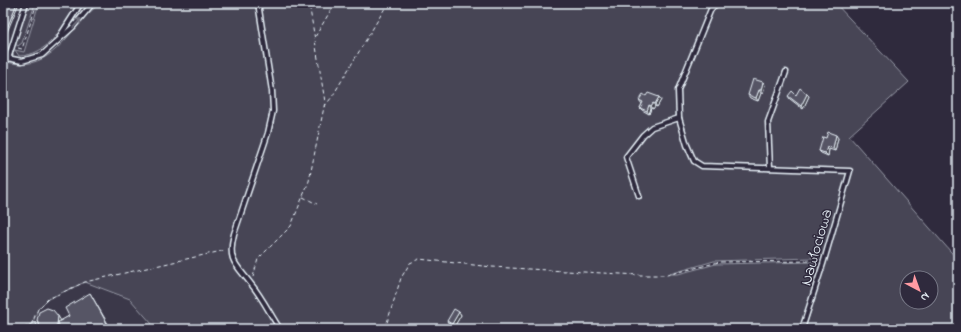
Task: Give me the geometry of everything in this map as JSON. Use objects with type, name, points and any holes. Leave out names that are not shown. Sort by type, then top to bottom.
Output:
[{"type":"lane","points":[[8,59],[26,3]]},
{"type":"lane","points":[[58,40],[81,3]]},
{"type":"lane","points":[[3,57],[22,61],[37,58],[46,52],[73,27],[93,3]]},
{"type":"lane","points":[[258,3],[272,91],[273,111],[268,133],[230,249],[232,257],[240,272],[251,283],[280,329]]},
{"type":"lane","points":[[717,3],[711,9],[678,90],[679,118],[694,161],[702,166],[770,168],[768,122],[786,72]]},
{"type":"lane","points":[[639,196],[626,158],[643,135],[652,127],[679,118]]},
{"type":"lane","name":"Nawłociowa","points":[[770,168],[850,171],[802,329]]},
{"type":"path","points":[[16,47],[22,49],[37,3]]},
{"type":"path","points":[[251,283],[258,259],[291,226],[309,181],[325,102],[310,3]]},
{"type":"path","points":[[315,37],[335,3]]},
{"type":"path","points":[[324,108],[388,3]]},
{"type":"path","points":[[303,197],[317,204]]},
{"type":"path","points":[[27,329],[34,320],[38,308],[48,299],[85,282],[230,249]]},
{"type":"path","points":[[385,329],[401,278],[410,263],[419,259],[492,267],[639,275],[668,275],[710,263],[736,261],[811,260],[823,264]]},
{"type":"shaded area","points":[[3,3],[71,3],[89,25],[3,99]]},
{"type":"shaded area","points":[[29,3],[35,3],[22,43],[18,46],[15,44]]},
{"type":"shaded area","points":[[39,3],[72,3],[76,7],[59,32],[46,46],[29,55],[19,56],[15,50],[24,52]]},
{"type":"shaded area","points":[[107,3],[835,3],[909,82],[849,136],[958,260],[958,329],[805,329],[825,264],[845,185],[822,260],[812,258],[714,261],[670,274],[678,274],[716,264],[813,262],[817,264],[819,269],[800,329],[153,329],[152,324],[130,299],[85,282],[48,299],[38,309],[34,320],[27,329],[3,329],[3,61],[18,64],[31,63],[42,59],[62,44],[88,12],[89,13],[97,6]]},
{"type":"shaded area","points":[[85,282],[130,299],[152,324],[153,329],[27,329],[34,320],[38,309],[48,299]]},
{"type":"building","points":[[3,3],[17,3],[3,38]]},
{"type":"building","points":[[753,79],[763,82],[761,90],[759,90],[756,98],[748,95]]},
{"type":"building","points":[[800,88],[807,94],[801,106],[788,96],[792,91],[796,95]]},
{"type":"building","points":[[648,93],[659,97],[655,104],[653,103],[651,106],[649,105],[647,111],[640,108],[643,102],[639,100],[643,94],[646,96]]},
{"type":"building","points":[[828,132],[836,135],[833,148],[827,147],[825,153],[819,151],[823,137],[826,138]]},
{"type":"building","points":[[90,293],[110,329],[56,329],[55,327],[59,325],[58,322],[69,316],[65,308]]},
{"type":"building","points":[[47,308],[53,310],[58,316],[57,325],[50,329],[41,328],[37,320],[39,312]]},
{"type":"building","points":[[454,309],[459,312],[452,324],[447,321]]},
{"type":"building","points":[[35,322],[39,329],[22,329]]},
{"type":"building","points":[[447,326],[451,328],[445,329]]}]
